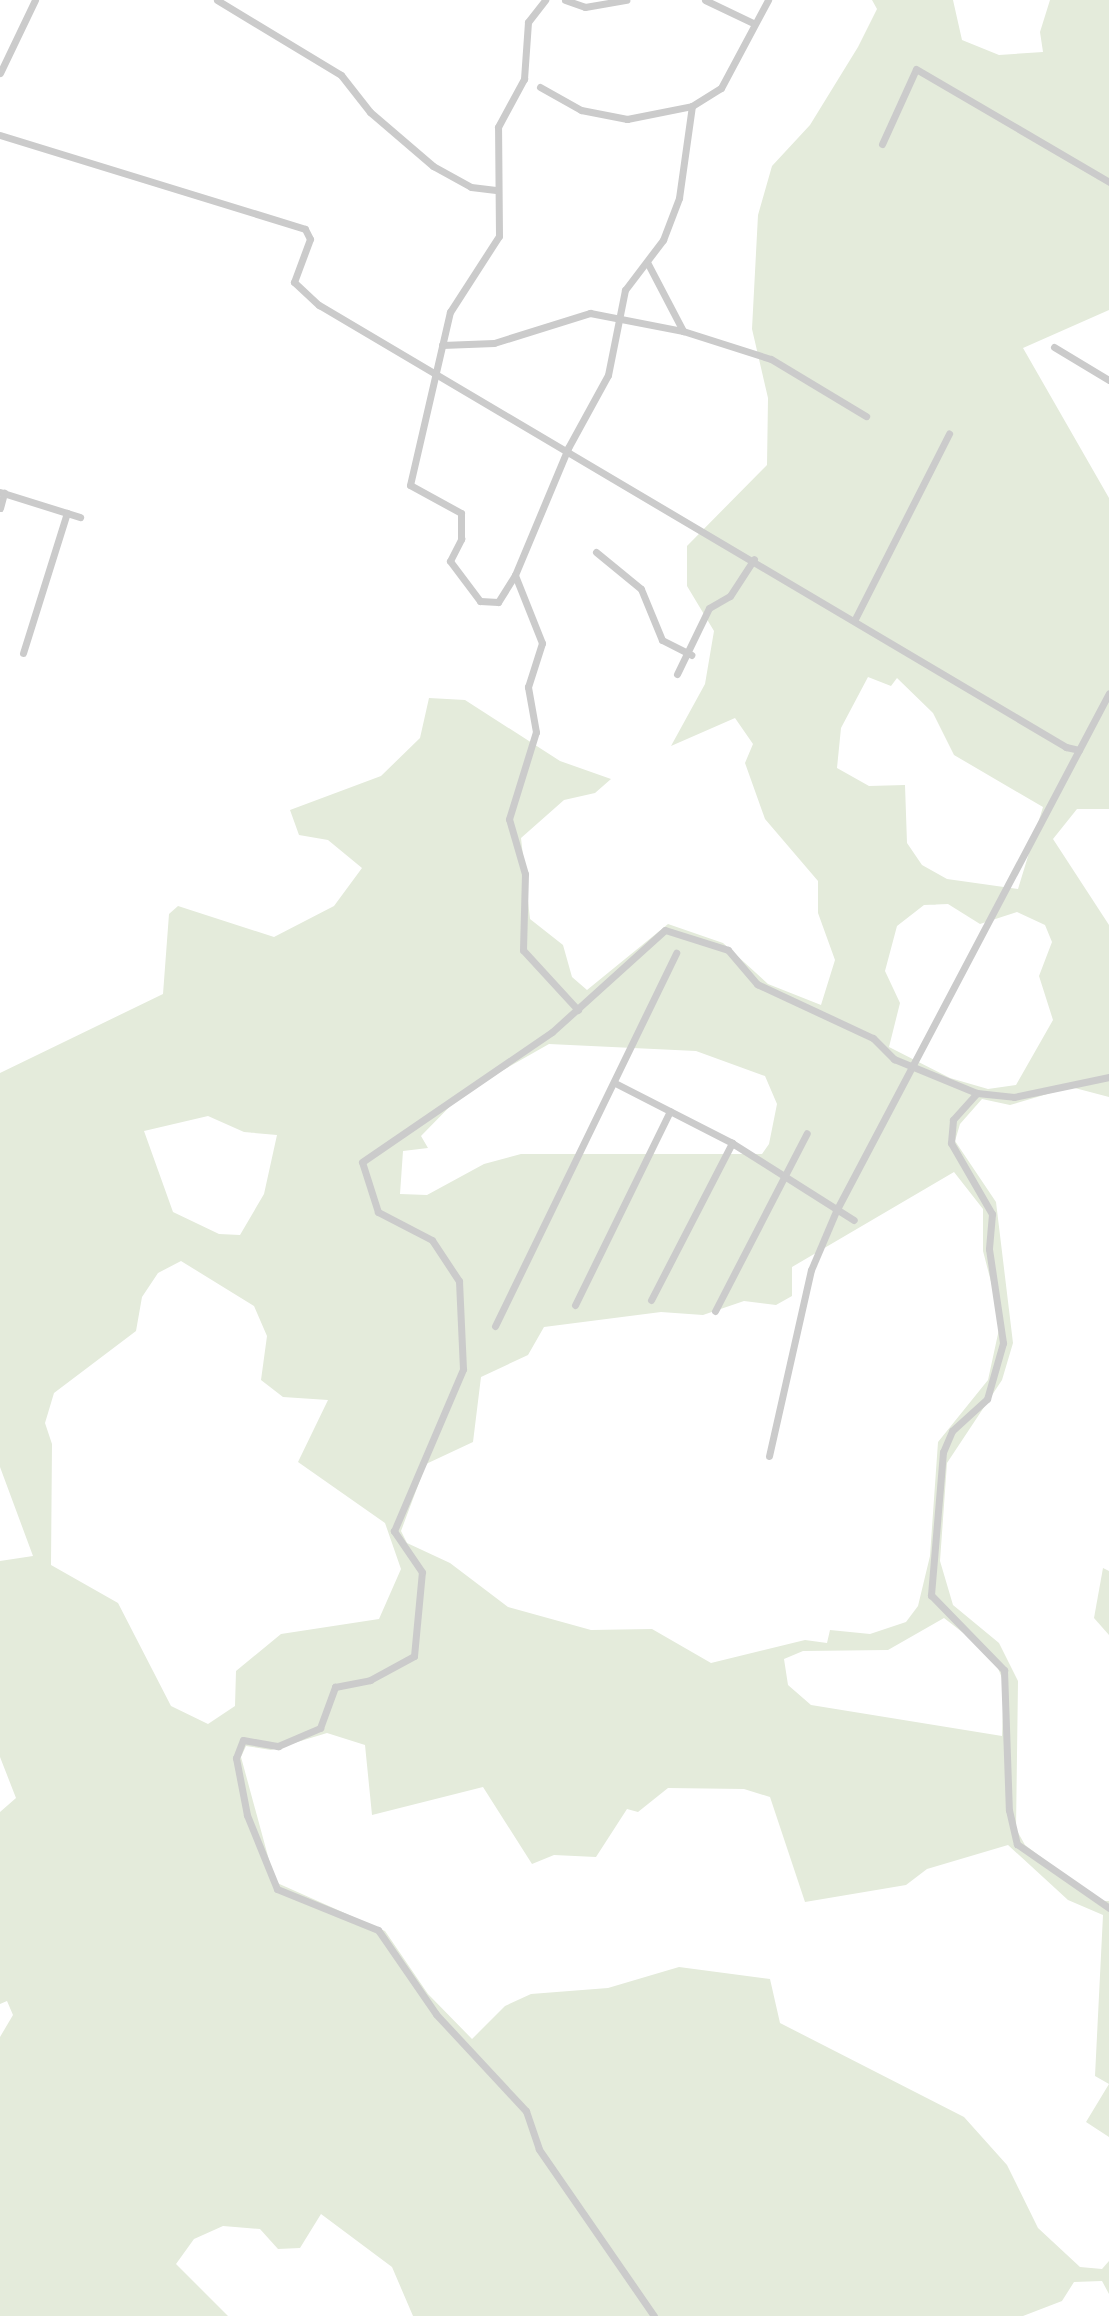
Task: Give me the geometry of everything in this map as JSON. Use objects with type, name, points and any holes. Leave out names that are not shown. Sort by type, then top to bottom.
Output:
[{"type":"street","points":[[0,73],[35,0]]},
{"type":"street","points":[[217,0],[341,75],[370,112],[433,166],[471,187],[496,190]]},
{"type":"street","points":[[545,0],[528,22],[524,79],[498,127],[496,190],[499,236],[471,271],[442,345],[410,485],[461,513],[461,539],[450,561],[480,601],[498,602],[515,575],[568,448],[608,375],[625,316],[625,290],[647,262],[679,198],[692,106]]},
{"type":"street","points":[[565,0],[585,7],[626,0]]},
{"type":"street","points":[[705,0],[753,23]]},
{"type":"street","points":[[540,87],[581,110],[627,119],[692,106],[721,88],[768,0]]},
{"type":"street","points":[[882,144],[916,69],[1109,182]]},
{"type":"street","points":[[0,135],[305,229],[310,239],[294,275],[296,288],[436,374],[568,448],[1079,750]]},
{"type":"street","points":[[647,262],[683,331]]},
{"type":"street","points":[[442,345],[494,343],[560,317],[625,316],[771,359],[866,416]]},
{"type":"street","points":[[1054,347],[1109,380]]},
{"type":"street","points":[[855,619],[949,434]]},
{"type":"street","points":[[0,508],[2,492],[80,517]]},
{"type":"street","points":[[23,653],[67,513]]},
{"type":"street","points":[[596,552],[641,589],[662,640],[691,655]]},
{"type":"street","points":[[677,674],[691,655],[709,608],[730,596],[754,559]]},
{"type":"street","points":[[515,575],[542,643],[528,687],[536,732],[509,819],[525,874],[523,950],[578,1010]]},
{"type":"street","points":[[769,1456],[811,1270],[836,1211],[1109,693]]},
{"type":"street","points":[[654,2316],[539,2149],[526,2111],[436,2014],[378,1930],[277,1889],[247,1815],[236,1758],[243,1740],[278,1746],[320,1728],[335,1687],[370,1680],[414,1656],[422,1572],[394,1531],[463,1369],[459,1281],[432,1240],[378,1212],[362,1162],[578,1010],[665,930],[728,950],[757,984],[873,1038],[894,1059],[914,1062],[977,1093],[1014,1097],[1109,1077]]},
{"type":"street","points":[[495,1326],[676,953]]},
{"type":"street","points":[[615,1083],[732,1143],[854,1220]]},
{"type":"street","points":[[977,1093],[953,1120],[951,1143],[992,1214],[989,1249],[1003,1343],[987,1399],[952,1431],[943,1452],[931,1595],[1004,1670],[1009,1810],[1017,1844],[1109,1908]]},
{"type":"street","points":[[575,1305],[670,1111]]},
{"type":"street","points":[[715,1311],[807,1133]]},
{"type":"street","points":[[651,1300],[732,1143]]},
{"type":"green space","points":[[872,0],[953,0],[962,40],[999,55],[1043,52],[1040,32],[1050,0],[1109,0],[1109,310],[1023,348],[1109,498],[1109,809],[1077,809],[1053,839],[1109,925],[1109,1097],[1071,1087],[1010,1105],[982,1099],[960,1124],[955,1141],[996,1202],[1013,1343],[1002,1380],[947,1463],[940,1561],[953,1605],[999,1643],[1018,1681],[1016,1829],[1025,1845],[1099,1901],[1109,1901],[1109,2084],[1095,2076],[1103,1915],[1068,1900],[1008,1845],[927,1869],[906,1885],[805,1902],[770,1797],[744,1789],[668,1788],[638,1812],[627,1809],[596,1857],[554,1855],[532,1864],[483,1787],[372,1815],[365,1745],[327,1733],[271,1750],[246,1746],[241,1757],[275,1882],[385,1931],[428,1994],[472,2039],[505,2006],[531,1994],[608,1988],[679,1967],[770,1979],[780,2023],[964,2117],[1007,2165],[1038,2228],[1080,2267],[1102,2269],[1109,2261],[1109,2294],[1102,2281],[1074,2282],[1062,2301],[1023,2316],[413,2316],[392,2267],[321,2214],[300,2248],[278,2249],[260,2229],[223,2226],[194,2239],[176,2264],[228,2316],[0,2316],[0,2037],[13,2015],[7,2001],[0,2004],[0,1812],[16,1798],[0,1757],[0,1561],[33,1556],[0,1467],[0,1073],[163,994],[169,914],[178,906],[274,937],[334,906],[362,868],[328,840],[299,835],[290,810],[381,776],[420,738],[429,698],[465,700],[560,761],[611,779],[595,793],[564,800],[521,838],[530,919],[563,945],[572,977],[587,990],[668,924],[723,943],[768,984],[821,1005],[835,960],[818,913],[818,881],[765,819],[745,763],[753,744],[735,718],[671,746],[705,684],[714,631],[687,586],[687,546],[767,465],[768,398],[752,329],[758,215],[772,166],[810,125],[858,47],[877,9]],"holes":[[[868,677],[891,686],[897,678],[933,713],[954,755],[1043,807],[1018,889],[947,879],[922,865],[907,843],[905,785],[869,786],[837,768],[841,728]],[[948,904],[980,924],[1017,912],[1045,925],[1052,942],[1039,976],[1053,1020],[1016,1085],[988,1089],[950,1078],[889,1047],[900,1003],[885,971],[897,926],[924,905]],[[549,1044],[696,1051],[765,1076],[777,1104],[769,1144],[762,1154],[521,1154],[484,1164],[427,1195],[400,1194],[403,1151],[428,1148],[421,1136],[463,1093]],[[208,1116],[244,1132],[277,1135],[264,1194],[240,1235],[219,1234],[173,1212],[144,1131]],[[954,1172],[983,1209],[983,1251],[1001,1320],[988,1380],[938,1442],[930,1556],[918,1606],[906,1622],[870,1634],[830,1630],[827,1643],[805,1640],[711,1663],[652,1629],[591,1630],[508,1607],[450,1563],[407,1543],[401,1531],[426,1464],[473,1442],[481,1377],[528,1355],[544,1327],[661,1312],[703,1315],[744,1301],[776,1305],[792,1296],[792,1267]],[[181,1261],[254,1306],[267,1336],[261,1380],[283,1397],[328,1400],[298,1462],[385,1523],[401,1569],[379,1619],[281,1634],[236,1671],[235,1706],[208,1724],[171,1706],[118,1603],[51,1565],[52,1444],[45,1423],[54,1393],[136,1331],[142,1297],[158,1273]],[[944,1618],[993,1656],[1004,1683],[1002,1736],[811,1705],[788,1685],[784,1659],[803,1651],[888,1650]]]},
{"type":"green space","points":[[1103,1568],[1109,1571],[1109,1635],[1094,1618]]},
{"type":"green space","points":[[1109,2084],[1109,2137],[1086,2122]]}]
